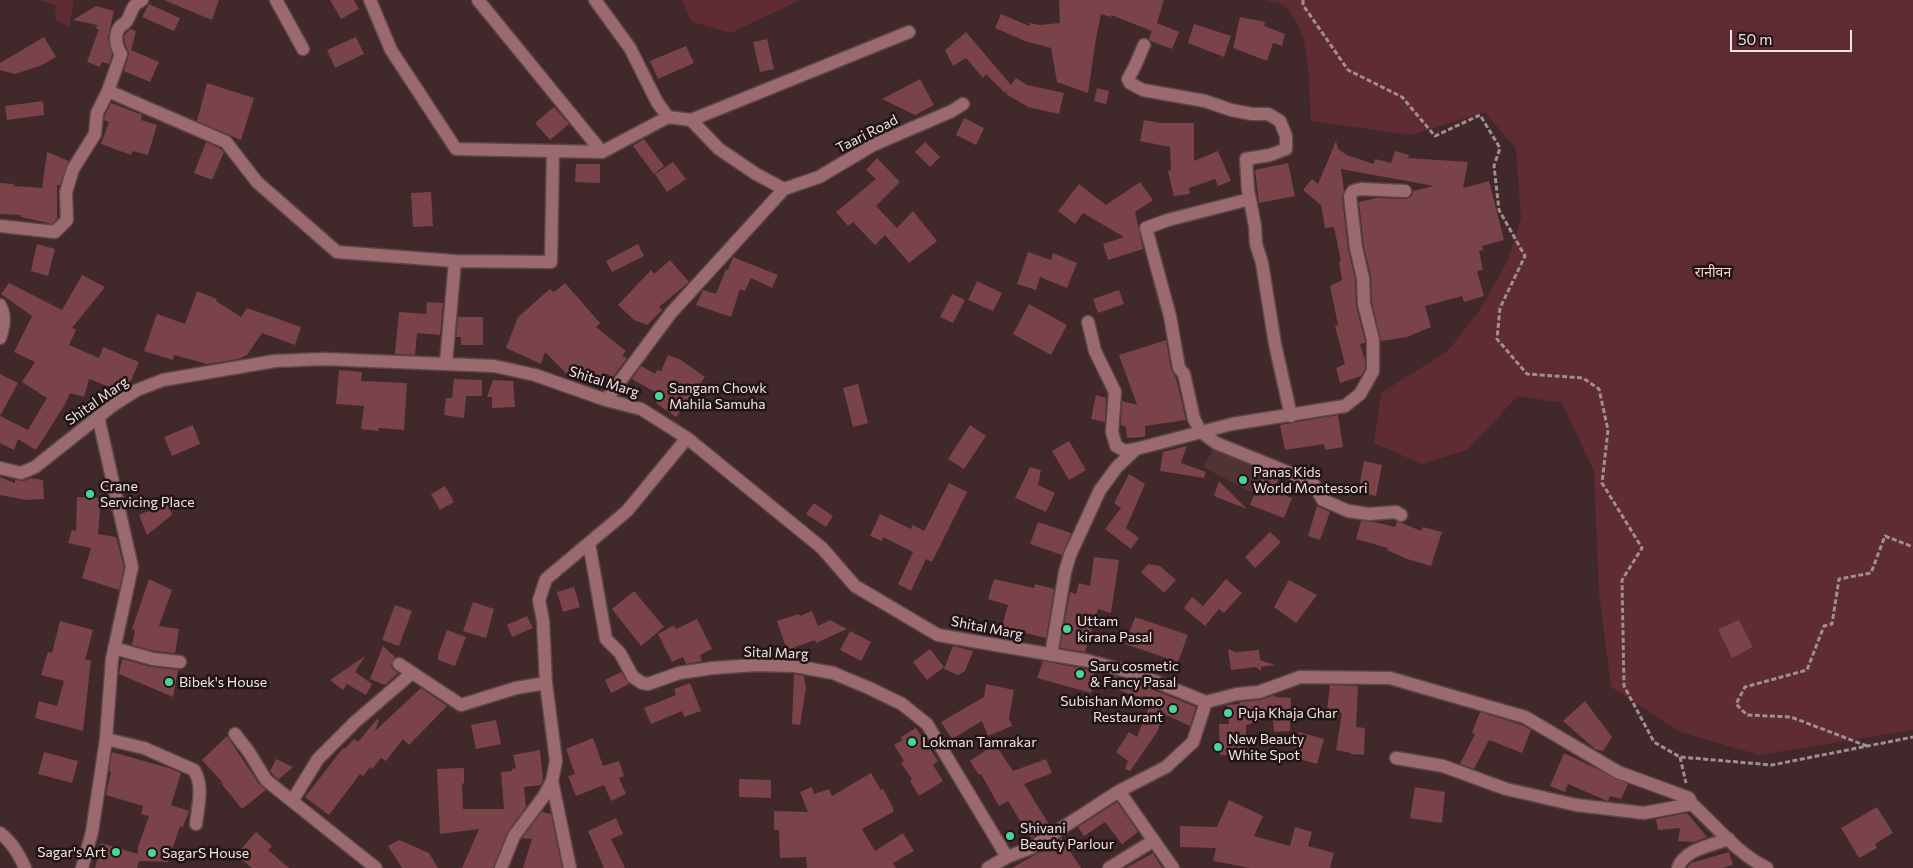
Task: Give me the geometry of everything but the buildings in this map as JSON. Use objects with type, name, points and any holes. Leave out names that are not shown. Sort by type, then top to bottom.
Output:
[{"type":"street","points":[[0,226],[55,232],[67,220],[66,192],[73,168],[95,134],[97,113],[108,91],[121,54],[117,48],[117,37],[120,27],[125,23],[134,4],[142,0]]},
{"type":"street","points":[[276,0],[303,49]]},
{"type":"street","points":[[370,0],[391,50],[456,149],[602,152],[668,117],[691,120],[909,32]]},
{"type":"street","points":[[478,0],[602,152]]},
{"type":"street","points":[[595,0],[630,48],[658,102],[668,117]]},
{"type":"street","points":[[1144,44],[1136,66],[1128,79],[1130,83],[1143,90],[1205,101],[1231,110],[1252,114],[1268,114],[1280,121],[1286,136],[1286,149],[1270,155],[1246,159],[1256,244],[1264,272],[1275,344],[1291,416]]},
{"type":"street","points":[[108,91],[226,142],[257,182],[337,252],[455,261],[551,262],[553,151]]},
{"type":"street","name":"Taari Road","points":[[784,188],[819,176],[873,144],[952,111],[963,104]]},
{"type":"street","points":[[606,400],[671,313],[784,188],[756,174],[719,149],[691,120]]},
{"type":"street","points":[[1088,322],[1095,351],[1116,392],[1112,432],[1116,446],[1125,451],[1232,424],[1345,406],[1360,394],[1374,370],[1373,340],[1364,304],[1363,278],[1356,248],[1350,196],[1353,191],[1361,189],[1405,191]]},
{"type":"street","points":[[1250,199],[1168,220],[1146,228],[1170,316],[1179,368],[1184,374],[1194,419],[1201,432],[1216,443],[1312,482],[1324,500],[1348,511],[1369,514],[1396,512],[1401,515]]},
{"type":"street","points":[[446,363],[455,261]]},
{"type":"street","points":[[0,304],[3,310],[5,325],[0,338]]},
{"type":"street","name":"Shital Marg","points":[[0,468],[20,473],[35,467],[98,416],[137,390],[162,380],[275,361],[324,359],[494,366],[535,374],[606,400],[641,409],[687,438],[822,548],[855,586],[938,634],[1089,661],[1137,674],[1206,702]]},
{"type":"street","points":[[82,868],[92,832],[106,739],[112,659],[132,567],[98,416]]},
{"type":"street","points":[[501,868],[514,836],[544,796],[552,780],[556,761],[546,683],[543,621],[539,600],[546,579],[627,510],[687,438]]},
{"type":"street","points":[[1051,655],[1065,572],[1070,556],[1100,490],[1117,467],[1136,448]]},
{"type":"street","name":"Sital Marg","points":[[589,543],[606,639],[620,653],[633,676],[642,683],[648,684],[688,672],[713,668],[758,665],[795,666],[833,673],[869,688],[902,704],[926,724],[1008,857]]},
{"type":"street","points":[[114,648],[153,659],[180,662]]},
{"type":"street","points":[[399,664],[461,705],[516,688],[546,683]]},
{"type":"street","points":[[292,801],[318,759],[355,722],[412,673]]},
{"type":"street","points":[[988,868],[1008,857],[1031,848],[1119,791],[1166,767],[1194,742],[1206,702],[1238,694],[1259,692],[1300,677],[1390,678],[1526,717],[1618,772],[1691,801],[1753,862],[1767,868]]},
{"type":"street","points":[[236,734],[266,780],[376,868]]},
{"type":"street","points":[[106,739],[144,748],[194,770],[199,777],[200,788],[196,824]]},
{"type":"street","points":[[1396,758],[1443,766],[1506,789],[1576,805],[1644,813],[1691,801]]},
{"type":"street","points":[[552,780],[570,868]]},
{"type":"street","points":[[1119,791],[1173,868]]},
{"type":"street","points":[[0,833],[9,840],[25,868]]},
{"type":"street","points":[[1678,868],[1680,862],[1690,853],[1730,839]]},
{"type":"street","points":[[1109,868],[1153,841]]},
{"type":"path","points":[[1302,0],[1303,5],[1348,70],[1402,97],[1434,136],[1480,115],[1500,148],[1494,166],[1499,210],[1526,256],[1500,308],[1497,338],[1527,374],[1583,378],[1600,389],[1608,430],[1602,483],[1642,548],[1622,580],[1624,686],[1654,742],[1680,757],[1772,765],[1913,737]]},
{"type":"path","points":[[1869,747],[1791,717],[1746,715],[1736,704],[1745,687],[1806,670],[1824,626],[1832,624],[1839,579],[1870,573],[1885,536],[1913,547]]},
{"type":"path","points":[[1680,757],[1691,801]]},
{"type":"shaded area","name":"Panas Kids World Montessori","points":[[1215,446],[1265,465],[1252,493],[1203,467]]},
{"type":"green space","points":[[38,0],[74,0],[69,27],[55,19],[56,5]]},
{"type":"green space","points":[[682,0],[800,0],[731,33],[692,22]]},
{"type":"green space","name":"रानीवन","points":[[1266,0],[1913,0],[1913,730],[1759,755],[1680,732],[1611,687],[1599,593],[1594,471],[1562,403],[1518,396],[1467,450],[1422,464],[1374,443],[1381,393],[1449,350],[1481,308],[1508,260],[1521,218],[1516,149],[1485,112],[1411,135],[1311,121],[1309,76],[1300,30],[1284,6]]},
{"type":"place","name":"Sangam Chowk Mahila Samuha","points":[[659,396]]},
{"type":"place","name":"Panas Kids World Montessori","points":[[1243,480]]},
{"type":"place","name":"Crane Servicing Place","points":[[90,494]]},
{"type":"place","name":"Uttam kirana Pasal","points":[[1067,629]]},
{"type":"place","name":"Saru cosmetic & Fancy Pasal","points":[[1080,674]]},
{"type":"place","name":"Bibek's House","points":[[169,682]]},
{"type":"place","name":"Subishan Momo Restaurant","points":[[1173,709]]},
{"type":"place","name":"Puja Khaja Ghar","points":[[1228,713]]},
{"type":"place","name":"Lokman Tamrakar","points":[[912,742]]},
{"type":"place","name":"New Beauty White Spot","points":[[1218,747]]},
{"type":"place","name":"Shivani Beauty Parlour","points":[[1010,836]]},
{"type":"place","name":"Sagar's Art","points":[[116,852]]},
{"type":"place","name":"SagarS House","points":[[152,853]]}]
